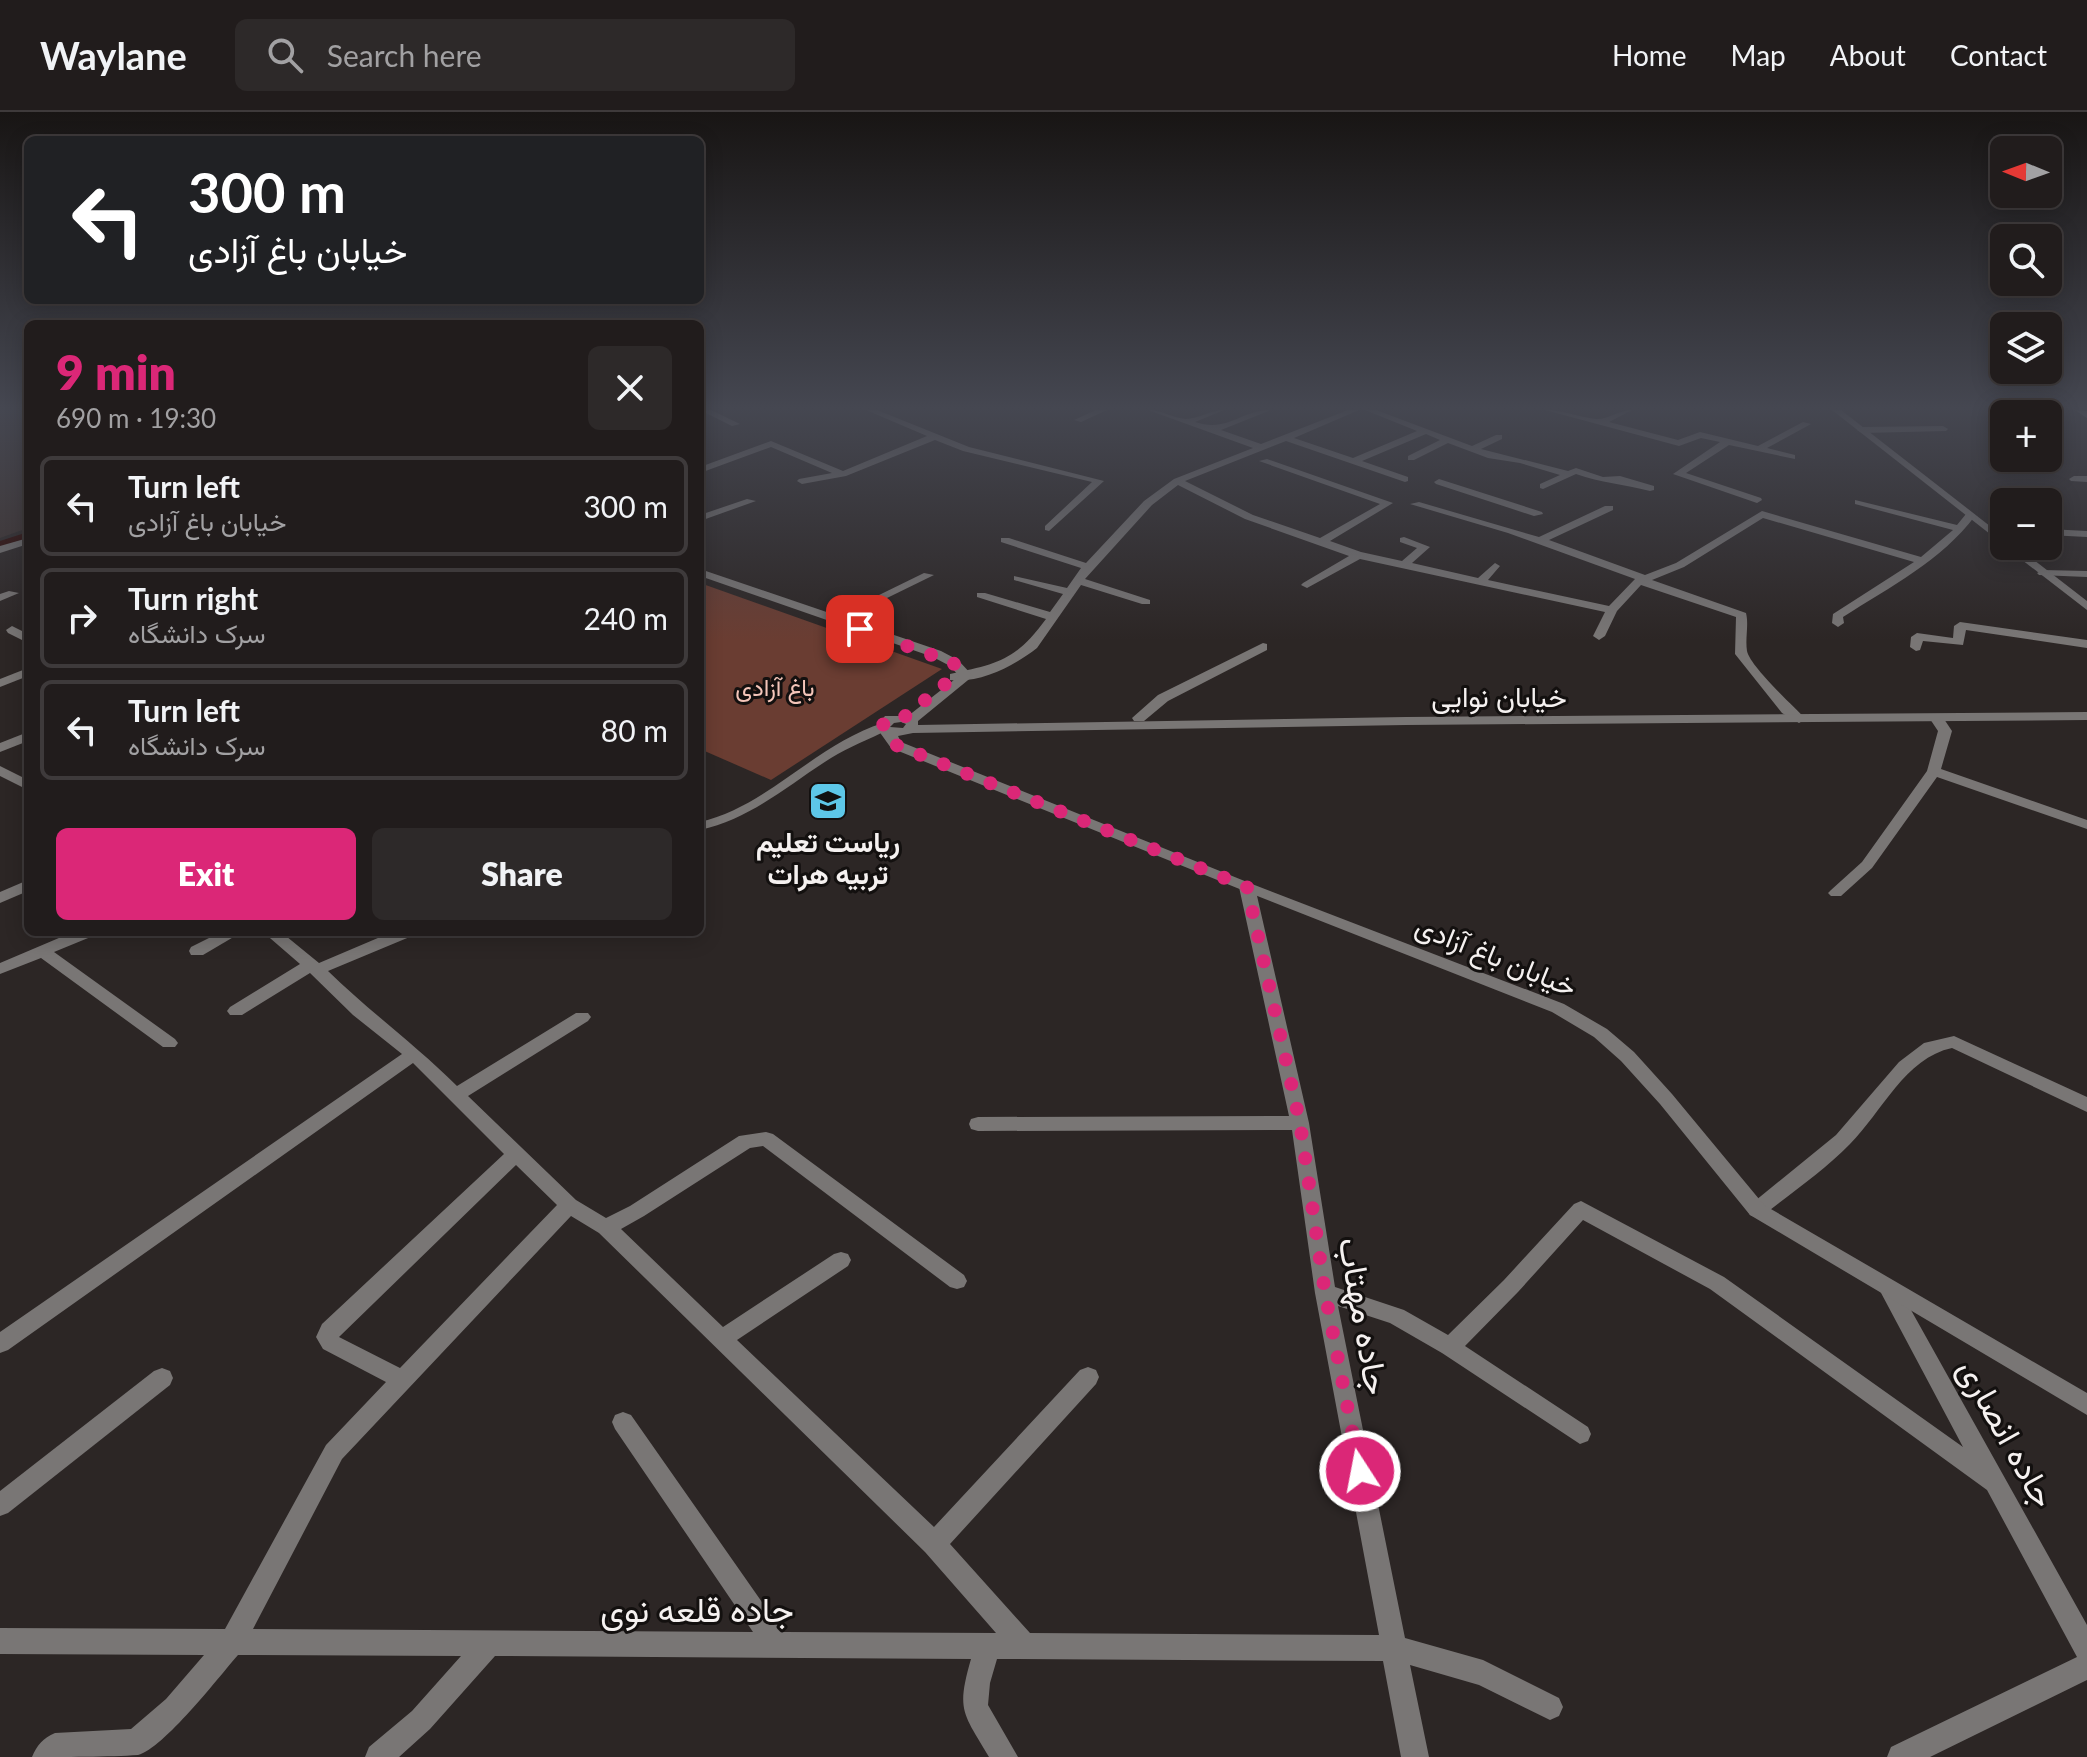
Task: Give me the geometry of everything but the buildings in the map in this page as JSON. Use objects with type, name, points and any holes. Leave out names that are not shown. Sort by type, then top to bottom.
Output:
[{"type":"street","points":[[1049,528],[1093,487]]},
{"type":"street","points":[[704,573],[937,654],[958,672],[982,673],[1022,655],[1088,567],[1148,503],[1169,487]]},
{"type":"street","points":[[1189,487],[1249,517],[1358,555],[1612,610]]},
{"type":"street","points":[[1321,542],[1388,503],[1340,487]]},
{"type":"street","points":[[1454,487],[1538,514],[1512,531]]},
{"type":"street","points":[[1646,487],[1650,488]]},
{"type":"street","points":[[1717,487],[1757,500]]},
{"type":"street","points":[[1933,487],[1990,531]]},
{"type":"street","points":[[704,517],[751,501]]},
{"type":"street","points":[[1859,502],[1961,529]]},
{"type":"street","points":[[1415,504],[1512,531],[1742,615],[1741,654],[1787,710],[1799,719]]},
{"type":"street","points":[[1539,541],[1609,508]]},
{"type":"street","points":[[1599,636],[1612,610],[1643,580],[1680,565],[1762,514],[1921,561]]},
{"type":"street","points":[[1838,623],[1837,616],[1921,561],[1961,529],[1970,516]]},
{"type":"street","points":[[2062,533],[2087,534]]},
{"type":"street","points":[[1005,540],[1088,567]]},
{"type":"street","points":[[1404,540],[1425,547],[1404,565]]},
{"type":"street","points":[[0,550],[24,542]]},
{"type":"street","points":[[1307,585],[1358,555]]},
{"type":"street","points":[[2027,560],[2087,607]]},
{"type":"street","points":[[1479,583],[1495,566]]},
{"type":"street","points":[[2043,573],[2087,574]]},
{"type":"street","points":[[834,620],[928,575]]},
{"type":"street","points":[[1018,578],[1068,592]]},
{"type":"street","points":[[1078,580],[1146,602]]},
{"type":"street","points":[[0,598],[13,593]]},
{"type":"street","points":[[981,595],[1053,617]]},
{"type":"street","points":[[1916,647],[1917,637],[1959,642],[1960,626],[2087,644]]},
{"type":"street","points":[[12,630],[24,637]]},
{"type":"street","points":[[1139,718],[1163,698],[1263,647]]},
{"type":"street","points":[[704,826],[712,825],[741,810],[833,752],[908,722],[958,672]]},
{"type":"street","points":[[908,722],[958,672]]},
{"type":"street","points":[[0,683],[24,674]]},
{"type":"street","points":[[933,700],[930,706],[933,712],[956,721]]},
{"type":"street","name":"خیابان نوایی","points":[[908,722],[2087,707]]},
{"type":"street","name":"خیابان نوایی","points":[[908,722],[2087,716]]},
{"type":"street","points":[[1836,893],[1867,865],[1934,771],[1945,731],[1937,719]]},
{"type":"street","name":"خیابان باغ آزادی","points":[[886,730],[896,745],[1558,1008],[1604,1036],[1650,1079],[1723,1173],[1757,1210],[2087,1405]]},
{"type":"street","points":[[0,748],[24,738]]},
{"type":"street","points":[[0,770],[24,784]]},
{"type":"street","points":[[1934,771],[2087,825]]},
{"type":"street","points":[[0,898],[24,887]]},
{"type":"street","name":"جاده مهتاب","points":[[1247,887],[1300,1123],[1325,1293],[1415,1757]]},
{"type":"street","points":[[0,969],[78,936]]},
{"type":"street","points":[[197,951],[226,936]]},
{"type":"street","points":[[276,936],[314,967],[359,1011],[414,1054],[569,1205],[606,1227],[934,1544],[1022,1644]]},
{"type":"street","points":[[236,1011],[314,967],[395,936]]},
{"type":"street","points":[[42,951],[169,1043]]},
{"type":"street","points":[[456,1095],[582,1017]]},
{"type":"street","points":[[1757,1210],[1843,1140],[1905,1066],[1930,1047],[1954,1042],[2087,1105]]},
{"type":"street","points":[[0,1344],[414,1054]]},
{"type":"street","points":[[978,1124],[1300,1123]]},
{"type":"street","points":[[606,1227],[746,1141],[766,1139],[957,1281]]},
{"type":"street","points":[[400,1379],[331,1343],[327,1337],[330,1330],[517,1153]]},
{"type":"street","points":[[46,1757],[55,1747],[136,1742],[175,1708],[233,1641],[334,1452],[400,1379],[569,1205]]},
{"type":"street","points":[[1450,1347],[1581,1209],[1717,1283],[1994,1482]]},
{"type":"street","points":[[722,1339],[841,1260]]},
{"type":"street","name":"جاده انصاری","points":[[1890,1291],[2087,1650]]},
{"type":"street","points":[[1325,1293],[1397,1316],[1450,1347],[1580,1434]]},
{"type":"street","points":[[934,1544],[1088,1377]]},
{"type":"street","points":[[0,1505],[162,1378]]},
{"type":"street","points":[[623,1422],[776,1644]]},
{"type":"street","name":"جاده قلعه نوی","points":[[0,1641],[1394,1648],[1483,1673],[1550,1707]]},
{"type":"street","points":[[379,1757],[421,1720],[490,1643]]},
{"type":"street","points":[[988,1644],[977,1683],[975,1708],[1004,1757]]},
{"type":"street","points":[[1901,1757],[2087,1666]]},
{"type":"shaded area","points":[[0,487],[24,487],[24,529],[0,538]]},
{"type":"green space","name":"باغ آزادی","points":[[704,584],[942,669],[771,780],[704,751]]},
{"type":"waterway","points":[[0,544],[24,536]]},
{"type":"place","name":"ریاست تعلیم تربیه هرات","points":[[828,801]]},
{"type":"route","points":[[860,629],[937,654],[954,663],[954,677],[903,718],[896,717],[883,724],[896,745],[1247,887],[1300,1123],[1325,1293],[1360,1471]]}]
